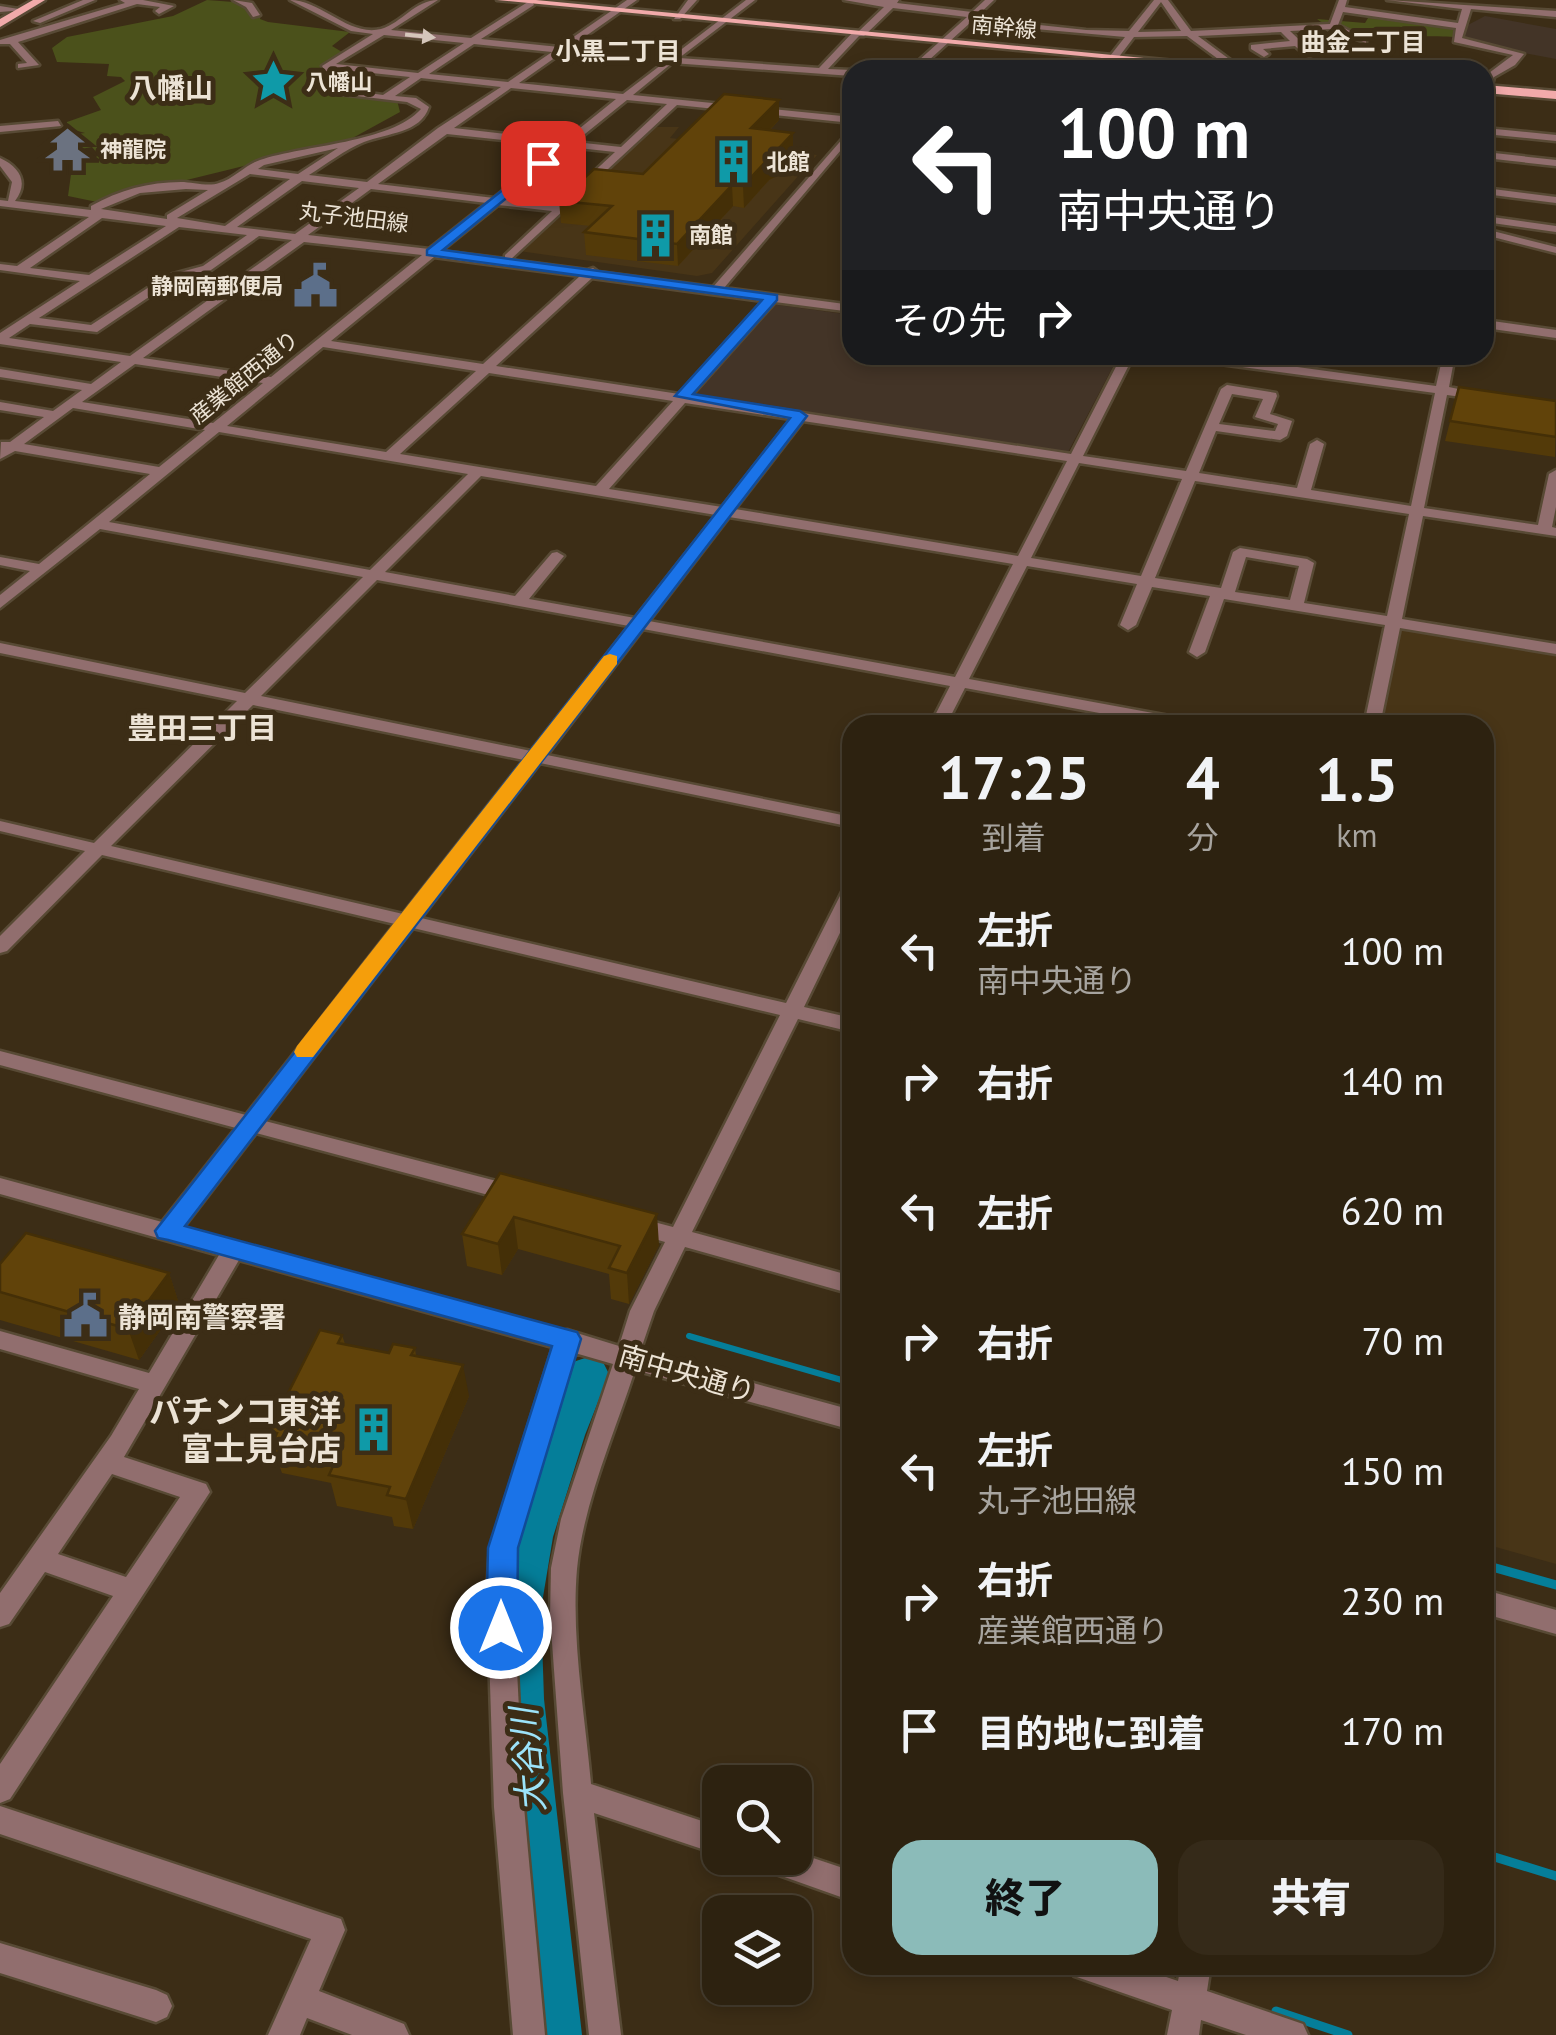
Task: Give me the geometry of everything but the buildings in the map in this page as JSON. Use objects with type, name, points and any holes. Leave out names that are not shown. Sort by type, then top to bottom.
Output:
[{"type":"main road","points":[[3,17],[36,0]]},
{"type":"main road","name":"南幹線","points":[[502,0],[1145,60]]},
{"type":"main road","points":[[1494,92],[1556,95]]},
{"type":"street","points":[[37,21],[91,0]]},
{"type":"street","points":[[122,0],[160,5]]},
{"type":"street","points":[[237,0],[249,5],[256,14]]},
{"type":"street","points":[[294,0],[354,29],[562,50]]},
{"type":"street","points":[[327,66],[434,0]]},
{"type":"street","points":[[4,449],[134,360],[446,130],[633,0]]},
{"type":"street","points":[[677,18],[693,0]]},
{"type":"street","name":"産業館西通り","points":[[0,604],[609,109],[751,0]]},
{"type":"street","points":[[848,0],[893,2],[971,18],[1132,34],[1191,36],[1333,26],[1363,41]]},
{"type":"street","points":[[924,60],[990,0]]},
{"type":"street","points":[[1112,60],[1161,0],[1191,36],[1224,60]]},
{"type":"street","points":[[1392,0],[1556,14]]},
{"type":"street","points":[[1496,9],[1504,0]]},
{"type":"street","points":[[0,42],[136,2]]},
{"type":"street","points":[[385,98],[537,2]]},
{"type":"street","points":[[823,70],[893,2]]},
{"type":"street","points":[[1333,26],[1342,4],[1461,26]]},
{"type":"street","points":[[1467,7],[1459,42],[1518,54],[1512,63],[1494,74]]},
{"type":"street","points":[[3,17],[88,29]]},
{"type":"street","points":[[1283,29],[1308,53]]},
{"type":"street","points":[[12,41],[21,61]]},
{"type":"street","points":[[1264,54],[1254,47],[1296,44]]},
{"type":"street","points":[[670,60],[842,72]]},
{"type":"street","points":[[327,66],[842,119]]},
{"type":"street","points":[[2,336],[246,170],[272,159],[356,142],[409,126],[420,118],[424,106],[413,100],[343,92],[327,66]]},
{"type":"street","points":[[509,257],[674,103]]},
{"type":"street","points":[[609,109],[623,114]]},
{"type":"street","points":[[636,120],[650,125]]},
{"type":"street","points":[[0,129],[58,124]]},
{"type":"street","points":[[409,126],[623,150]]},
{"type":"street","points":[[1494,132],[1556,138]]},
{"type":"street","points":[[231,227],[356,142]]},
{"type":"street","points":[[717,290],[842,143]]},
{"type":"street","points":[[1494,156],[1556,163]]},
{"type":"street","points":[[0,162],[15,171],[18,178],[18,188],[5,201],[3,217]]},
{"type":"street","points":[[246,170],[560,208]]},
{"type":"street","points":[[19,270],[97,211],[174,183],[216,188]]},
{"type":"street","points":[[1494,192],[1556,200]]},
{"type":"street","name":"丸子池田線","points":[[5,201],[435,250],[842,307]]},
{"type":"street","points":[[1494,220],[1556,229]]},
{"type":"street","name":"丸子池田線","points":[[231,227],[257,233],[304,234]]},
{"type":"street","points":[[28,320],[93,329],[170,278],[207,268],[257,233]]},
{"type":"street","points":[[1494,234],[1556,250]]},
{"type":"street","name":"丸子池田線","points":[[435,250],[509,257],[702,288]]},
{"type":"street","points":[[509,257],[557,259],[609,272]]},
{"type":"street","points":[[0,267],[91,279]]},
{"type":"street","points":[[391,455],[592,272]]},
{"type":"street","points":[[600,490],[772,298]]},
{"type":"street","points":[[1494,325],[1556,334]]},
{"type":"street","points":[[2,336],[273,382]]},
{"type":"street","points":[[1494,338],[1556,346]]},
{"type":"street","points":[[320,343],[1550,531],[1556,474]]},
{"type":"street","points":[[943,715],[1123,365]]},
{"type":"street","points":[[1257,365],[1499,398]]},
{"type":"street","points":[[1374,715],[1447,365]]},
{"type":"street","points":[[0,373],[94,388]]},
{"type":"street","points":[[1128,624],[1227,389],[1271,396],[1262,418],[1286,421],[1280,436],[1212,427]]},
{"type":"street","points":[[72,404],[1556,649]]},
{"type":"street","points":[[0,406],[56,415]]},
{"type":"street","points":[[168,1231],[800,416]]},
{"type":"street","points":[[1303,492],[1317,444]]},
{"type":"street","points":[[4,449],[162,472]]},
{"type":"street","points":[[0,947],[480,470]]},
{"type":"street","points":[[98,524],[1136,715]]},
{"type":"street","points":[[1196,652],[1240,552],[1307,563],[1296,605]]},
{"type":"street","points":[[518,601],[557,556]]},
{"type":"street","points":[[0,561],[42,569]]},
{"type":"street","points":[[0,648],[842,820]]},
{"type":"street","points":[[0,826],[842,1023]]},
{"type":"street","points":[[604,2035],[578,1793],[564,1568],[591,1459],[623,1378],[626,1355],[642,1311],[842,909]]},
{"type":"street","points":[[0,1058],[529,1198]]},
{"type":"street","name":"南中央通り","points":[[0,1186],[842,1417]]},
{"type":"street","points":[[622,1222],[842,1282]]},
{"type":"street","points":[[2,1607],[107,1462],[234,1249]]},
{"type":"street","points":[[529,2035],[509,1807],[500,1592],[503,1548],[567,1339]]},
{"type":"street","points":[[0,1340],[154,1384]]},
{"type":"street","points":[[0,1789],[197,1492],[107,1462]]},
{"type":"street","points":[[40,1559],[132,1591]]},
{"type":"street","points":[[1494,1605],[1556,1622]]},
{"type":"street","points":[[578,1793],[702,1835]]},
{"type":"street","points":[[0,1820],[330,1930],[284,2035]]},
{"type":"street","points":[[812,1873],[842,1883]]},
{"type":"street","points":[[0,1958],[156,2006]]},
{"type":"street","points":[[1116,1975],[1292,2035]]},
{"type":"street","points":[[1183,2035],[1194,1975]]},
{"type":"street","points":[[299,2000],[393,2035]]},
{"type":"shaded area","points":[[1485,16],[1556,29],[1556,59],[1461,41],[1466,26]]},
{"type":"shaded area","points":[[653,127],[679,127],[670,138],[817,155],[712,273],[697,276],[519,251]]},
{"type":"shaded area","points":[[771,304],[842,314],[842,365],[1114,365],[1067,454],[690,396]]},
{"type":"shaded area","points":[[1392,625],[1556,653],[1556,1564],[1494,1547],[1494,715],[1372,715]]},
{"type":"green space","points":[[207,0],[247,3],[261,14],[260,19],[268,22],[350,32],[332,46],[342,52],[321,65],[323,76],[341,95],[397,100],[400,112],[349,140],[97,202],[68,196],[72,167],[105,153],[97,153],[92,147],[81,149],[76,144],[57,147],[50,137],[85,133],[67,128],[67,122],[101,110],[93,97],[125,81],[107,76],[109,64],[57,62],[52,48],[67,37],[173,16]]},
{"type":"green space","points":[[1371,13],[1457,26],[1454,37],[1382,36],[1345,31],[1317,19],[1365,23]]},
{"type":"waterway","points":[[689,1336],[842,1380]]},
{"type":"waterway","name":"大谷川","points":[[554,2035],[520,1699],[518,1609],[530,1537],[563,1435],[588,1374]]},
{"type":"waterway","points":[[1494,1568],[1556,1585]]},
{"type":"waterway","points":[[1494,1857],[1556,1876]]},
{"type":"waterway","points":[[1276,2011],[1348,2035]]},
{"type":"slow traffic","points":[[305,1052],[610,660]]},
{"type":"place","name":"八幡山","points":[[273,82]]},
{"type":"place","name":"神龍院","points":[[67,149]]},
{"type":"place","name":"北館","points":[[733,162]]},
{"type":"place","name":"南館","points":[[656,235]]},
{"type":"place","name":"静岡南郵便局","points":[[316,286]]},
{"type":"place","name":"静岡南警察署","points":[[85,1316]]},
{"type":"place","name":"パチンコ東洋 富士見台店","points":[[374,1429]]},
{"type":"district","name":"曲金二丁目","points":[[1363,42]]},
{"type":"district","name":"小黒二丁目","points":[[618,51]]},
{"type":"district","name":"八幡山","points":[[171,87]]},
{"type":"district","name":"豊田三丁目","points":[[202,727]]},
{"type":"route","points":[[501,1628],[503,1548],[567,1339],[168,1231],[800,416],[683,396],[772,298],[432,252],[543,163]]}]
